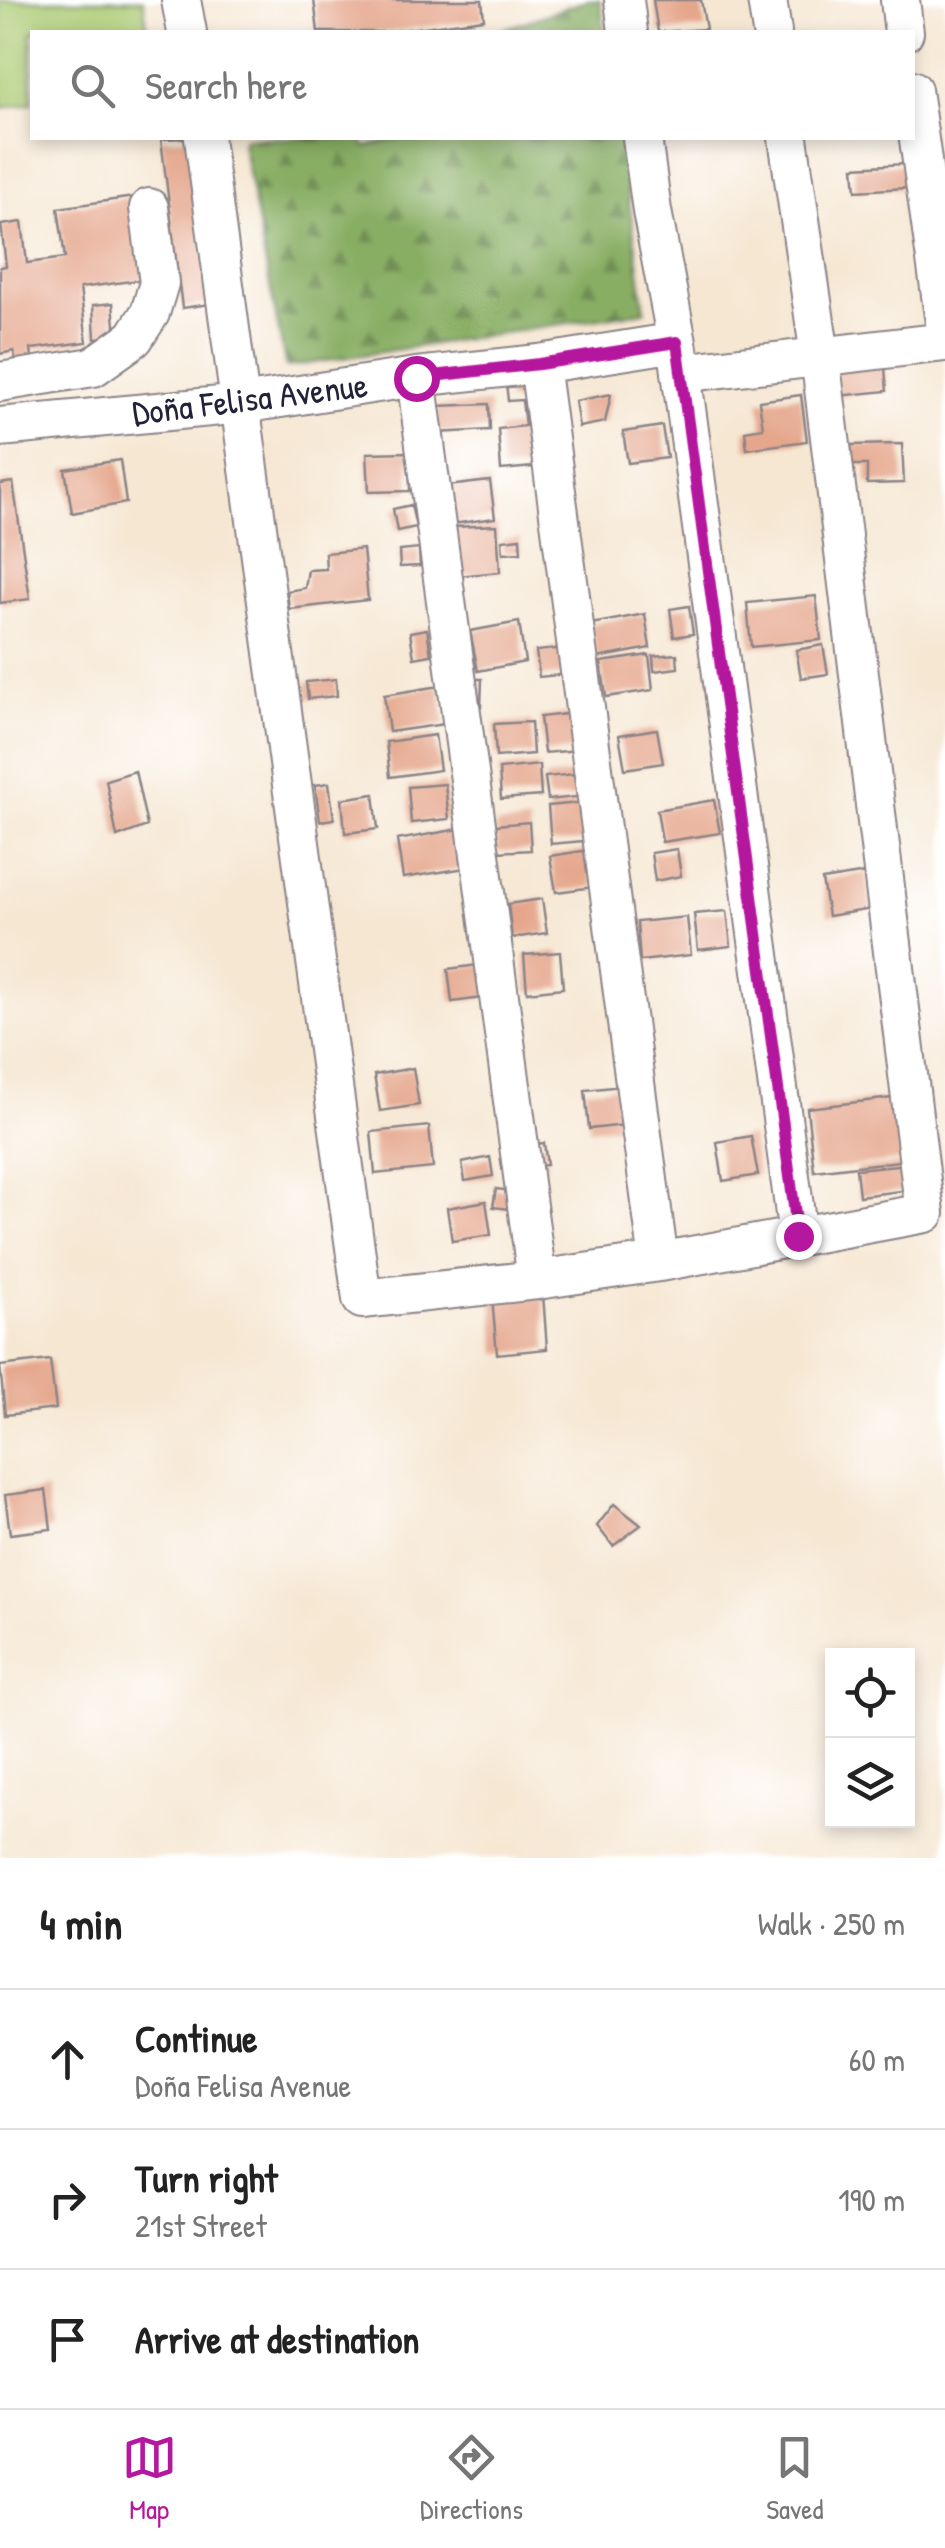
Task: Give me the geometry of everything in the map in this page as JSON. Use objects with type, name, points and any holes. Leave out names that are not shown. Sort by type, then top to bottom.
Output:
[{"type":"street","points":[[181,0],[187,30]]},
{"type":"street","points":[[624,0],[628,30]]},
{"type":"street","points":[[767,0],[772,30]]},
{"type":"street","points":[[900,0],[904,30]]},
{"type":"street","points":[[915,111],[945,323]]},
{"type":"street","points":[[204,140],[362,1300],[660,1262],[926,1213],[820,356],[788,140]]},
{"type":"street","points":[[642,140],[679,357],[798,1236]]},
{"type":"street","points":[[0,382],[93,367],[134,338],[150,314],[158,283],[148,208]]},
{"type":"street","name":"Doña Felisa Avenue","points":[[0,427],[242,404],[539,364],[679,357],[820,356],[945,342]]},
{"type":"street","points":[[539,364],[660,1262]]},
{"type":"street","points":[[416,378],[537,1280]]},
{"type":"green space","points":[[0,0],[143,0],[148,30],[30,30],[30,103],[0,108]]},
{"type":"green space","points":[[588,0],[600,0],[605,30],[502,30]]},
{"type":"green space","points":[[362,140],[365,147],[393,140],[620,140],[645,311],[286,367],[242,143]]},
{"type":"building","points":[[314,0],[482,0],[484,19],[401,30],[318,30]]},
{"type":"building","points":[[653,0],[701,0],[706,29],[658,30]]},
{"type":"building","points":[[161,140],[189,140],[210,304],[182,308]]},
{"type":"building","points":[[904,164],[906,188],[856,191],[854,167]]},
{"type":"building","points":[[134,197],[146,279],[80,288],[87,342],[31,349],[33,368],[17,371],[14,351],[0,354],[0,267],[6,266],[1,225],[22,222],[27,263],[65,258],[58,208]]},
{"type":"building","points":[[113,303],[116,337],[95,338],[93,305]]},
{"type":"building","points":[[884,356],[887,391],[838,396],[835,361]]},
{"type":"building","points":[[536,380],[544,466],[501,470],[498,429],[525,426],[522,400],[508,401],[506,383]]},
{"type":"building","points":[[611,394],[605,422],[579,427],[575,401]]},
{"type":"building","points":[[801,395],[807,441],[747,449],[745,431],[763,428],[759,401]]},
{"type":"building","points":[[489,404],[490,430],[437,433],[437,406]]},
{"type":"building","points":[[662,426],[667,458],[628,463],[623,432]]},
{"type":"building","points":[[902,444],[904,483],[867,484],[867,465],[852,465],[851,445]]},
{"type":"building","points":[[409,452],[410,491],[369,492],[367,453]]},
{"type":"building","points":[[120,460],[126,503],[72,513],[65,469]]},
{"type":"building","points":[[490,481],[495,518],[452,524],[447,486]]},
{"type":"building","points":[[13,482],[30,599],[0,603],[0,484]]},
{"type":"building","points":[[411,505],[416,527],[397,531],[393,509]]},
{"type":"building","points":[[497,525],[500,572],[457,576],[454,527]]},
{"type":"building","points":[[520,538],[521,552],[503,553],[502,540]]},
{"type":"building","points":[[363,549],[368,600],[289,609],[287,591],[305,588],[308,570],[326,569],[325,553]]},
{"type":"building","points":[[419,549],[420,566],[400,567],[399,551]]},
{"type":"building","points":[[816,596],[821,640],[751,647],[747,603]]},
{"type":"building","points":[[689,606],[693,634],[674,637],[670,609]]},
{"type":"building","points":[[645,614],[650,648],[597,658],[591,624]]},
{"type":"building","points":[[519,622],[525,662],[478,671],[470,631]]},
{"type":"building","points":[[427,629],[431,655],[414,658],[410,632]]},
{"type":"building","points":[[823,645],[828,674],[801,678],[796,650]]},
{"type":"building","points":[[566,648],[569,674],[539,677],[536,651]]},
{"type":"building","points":[[677,654],[678,668],[654,671],[653,656]]},
{"type":"building","points":[[649,655],[653,690],[606,697],[601,662]]},
{"type":"building","points":[[336,679],[337,696],[308,699],[306,682]]},
{"type":"building","points":[[472,679],[482,679],[481,707],[472,708]]},
{"type":"building","points":[[440,686],[445,724],[389,732],[384,695]]},
{"type":"building","points":[[575,713],[579,750],[544,753],[540,717]]},
{"type":"building","points":[[531,722],[533,754],[496,757],[494,724]]},
{"type":"building","points":[[657,729],[663,763],[625,769],[619,735]]},
{"type":"building","points":[[435,735],[440,770],[390,777],[386,742]]},
{"type":"building","points":[[539,765],[541,796],[501,799],[499,769]]},
{"type":"building","points":[[135,771],[147,826],[117,837],[106,780]]},
{"type":"building","points":[[584,773],[586,796],[548,800],[545,777]]},
{"type":"building","points":[[329,783],[334,819],[320,821],[315,785]]},
{"type":"building","points":[[445,784],[449,819],[411,823],[408,787]]},
{"type":"building","points":[[374,794],[378,829],[345,833],[342,799]]},
{"type":"building","points":[[714,800],[720,833],[662,842],[657,810]]},
{"type":"building","points":[[590,802],[594,840],[551,844],[548,806]]},
{"type":"building","points":[[529,822],[531,850],[498,852],[496,825]]},
{"type":"building","points":[[465,828],[472,867],[403,878],[397,840]]},
{"type":"building","points":[[677,849],[681,876],[655,881],[651,853]]},
{"type":"building","points":[[589,850],[594,887],[556,892],[550,856]]},
{"type":"building","points":[[866,873],[872,909],[828,916],[822,880]]},
{"type":"building","points":[[542,899],[547,933],[512,938],[508,904]]},
{"type":"building","points":[[727,911],[731,946],[698,950],[694,914]]},
{"type":"building","points":[[687,917],[691,955],[640,961],[637,922]]},
{"type":"building","points":[[560,952],[563,988],[527,992],[524,955]]},
{"type":"building","points":[[486,964],[490,997],[452,1002],[448,969]]},
{"type":"building","points":[[413,1068],[419,1105],[380,1111],[374,1075]]},
{"type":"building","points":[[622,1086],[626,1125],[589,1129],[585,1090]]},
{"type":"building","points":[[901,1097],[908,1160],[814,1171],[807,1108]]},
{"type":"building","points":[[429,1126],[433,1168],[375,1174],[371,1132]]},
{"type":"building","points":[[751,1136],[758,1175],[723,1181],[717,1142]]},
{"type":"building","points":[[544,1143],[547,1165],[531,1167],[529,1145]]},
{"type":"building","points":[[490,1157],[493,1176],[465,1181],[462,1163]]},
{"type":"building","points":[[907,1164],[910,1190],[859,1196],[856,1169]]},
{"type":"building","points":[[496,1189],[512,1191],[510,1209],[493,1207]]},
{"type":"building","points":[[486,1201],[491,1235],[452,1241],[447,1208]]},
{"type":"building","points":[[543,1294],[547,1349],[497,1354],[492,1298]]},
{"type":"building","points":[[50,1360],[56,1409],[5,1415],[0,1366]]},
{"type":"building","points":[[46,1490],[51,1529],[10,1534],[5,1495]]},
{"type":"building","points":[[614,1504],[641,1525],[613,1546],[597,1526]]},
{"type":"route","points":[[416,378],[677,342],[798,1236]]}]
